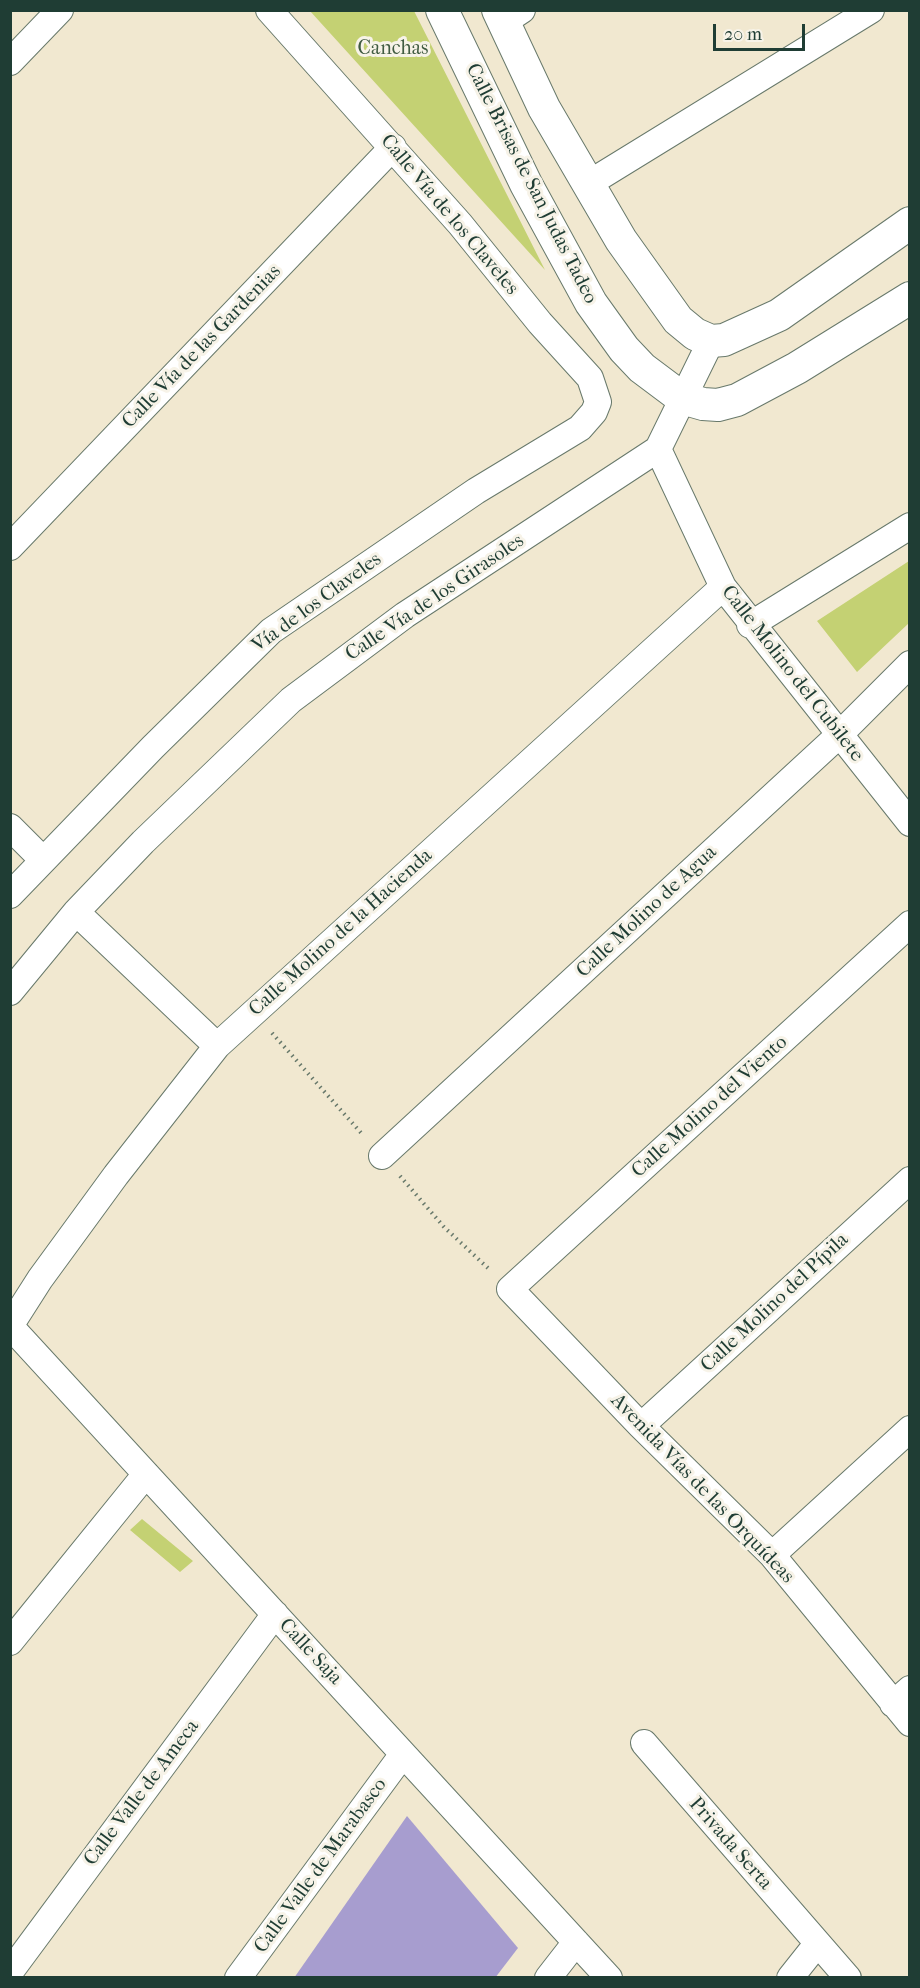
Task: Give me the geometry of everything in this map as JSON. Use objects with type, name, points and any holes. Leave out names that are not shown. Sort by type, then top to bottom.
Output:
[{"type":"street","points":[[10,62],[60,10]]},
{"type":"street","name":"Calle Vía de los Claveles","points":[[269,10],[393,147],[460,224],[540,323],[590,378],[598,402],[594,411],[580,428]]},
{"type":"street","name":"Calle Brisas de San Judas Tadeo","points":[[442,10],[526,184],[591,303],[642,368],[682,398]]},
{"type":"street","points":[[588,184],[871,10]]},
{"type":"street","points":[[508,14],[544,108],[588,184],[621,240],[678,320],[695,334],[711,341],[736,336],[779,315],[909,223]]},
{"type":"street","name":"Calle Vía de las Gardenias","points":[[10,547],[393,147]]},
{"type":"street","points":[[682,398],[710,405],[737,400],[797,368],[909,298]]},
{"type":"street","points":[[658,450],[711,341]]},
{"type":"street","name":"Vía de los Claveles","points":[[13,884],[43,860],[271,631],[476,491],[580,428]]},
{"type":"street","name":"Calle Molino del Cubilete","points":[[658,450],[723,587],[750,625],[909,823]]},
{"type":"street","name":"Calle Vía de los Girasoles","points":[[10,992],[76,912],[142,842],[291,700],[405,615],[658,450]]},
{"type":"street","points":[[750,625],[909,526]]},
{"type":"street","name":"Calle Molino de la Hacienda","points":[[10,1326],[40,1279],[116,1175],[217,1046],[723,587]]},
{"type":"street","name":"Calle Molino de Agua","points":[[382,1156],[838,736],[909,664]]},
{"type":"street","points":[[10,827],[43,860]]},
{"type":"street","points":[[76,912],[217,1046]]},
{"type":"street","name":"Calle Molino del Viento","points":[[510,1289],[909,924]]},
{"type":"street","name":"Calle Molino del Pípila","points":[[641,1426],[909,1180]]},
{"type":"street","name":"Avenida Vías de las Orquídeas","points":[[510,1289],[641,1426],[772,1556],[904,1705]]},
{"type":"street","name":"Calle Saja","points":[[10,1326],[609,1977]]},
{"type":"street","points":[[772,1556],[909,1429]]},
{"type":"street","points":[[10,1642],[146,1474]]},
{"type":"street","name":"Calle Valle de Ameca","points":[[10,1972],[275,1614]]},
{"type":"street","name":"Privada Serta","points":[[644,1743],[848,1977]]},
{"type":"street","name":"Calle Valle de Marabasco","points":[[238,1977],[403,1754]]},
{"type":"street","points":[[548,1977],[576,1942]]},
{"type":"street","points":[[790,1977],[817,1944]]},
{"type":"green space","name":"Canchas","points":[[310,11],[414,11],[545,270]]},
{"type":"green space","points":[[909,561],[909,623],[857,672],[817,621]]},
{"type":"green space","points":[[142,1519],[193,1561],[180,1572],[130,1530]]},
{"type":"building","points":[[407,1816],[518,1948],[495,1978],[294,1978]]}]
